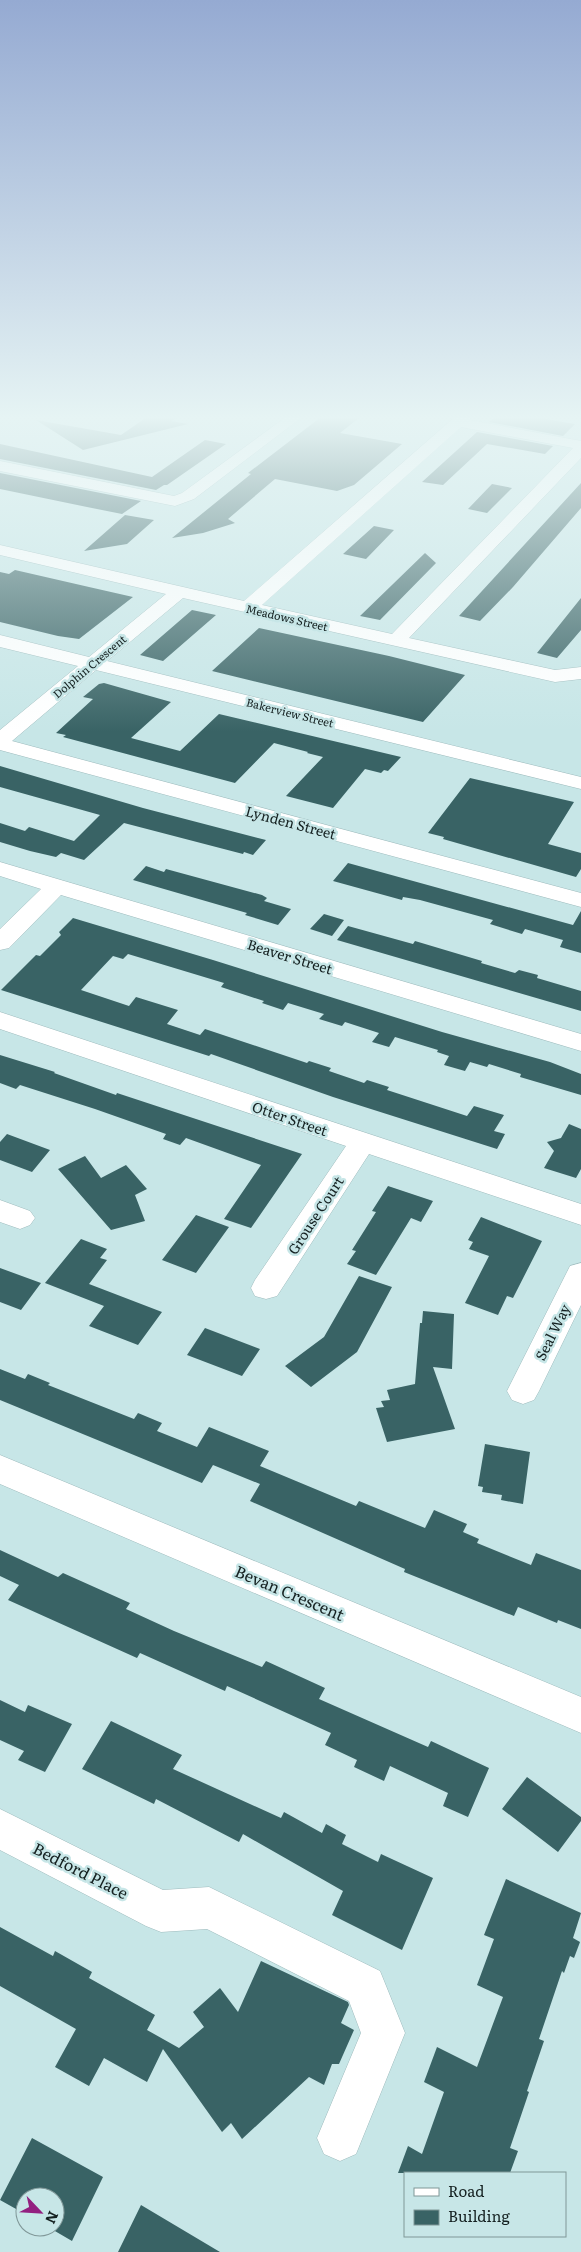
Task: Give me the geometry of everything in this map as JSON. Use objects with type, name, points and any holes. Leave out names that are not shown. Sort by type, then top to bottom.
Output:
[{"type":"street","points":[[247,608],[344,522]]},
{"type":"street","points":[[396,641],[510,522]]},
{"type":"street","name":"Meadows Street","points":[[0,550],[247,608],[555,676],[579,676]]},
{"type":"street","name":"Dolphin Crescent","points":[[0,740],[179,592]]},
{"type":"street","name":"Bakerview Street","points":[[0,641],[581,783]]},
{"type":"street","name":"Lynden Street","points":[[0,744],[581,900]]},
{"type":"street","name":"Beaver Street","points":[[0,869],[581,1043]]},
{"type":"street","points":[[0,943],[57,886]]},
{"type":"street","name":"Otter Street","points":[[0,1020],[581,1215]]},
{"type":"street","name":"Grouse Court","points":[[266,1288],[363,1142]]},
{"type":"street","name":"Seal Way","points":[[523,1391],[581,1274]]},
{"type":"street","name":"Bevan Crescent","points":[[0,1469],[575,1715]]},
{"type":"street","name":"Bedford Place","points":[[0,1828],[161,1911],[210,1908],[365,1986],[383,2033],[340,2138]]},
{"type":"building","points":[[117,522],[152,522],[127,544],[84,551]]},
{"type":"building","points":[[192,522],[235,523],[203,533],[172,538]]},
{"type":"building","points":[[545,522],[569,522],[513,587],[480,621],[459,616]]},
{"type":"building","points":[[374,526],[394,530],[366,559],[343,554]]},
{"type":"building","points":[[425,553],[436,563],[380,620],[360,616]]},
{"type":"building","points":[[15,570],[133,597],[79,639],[58,636],[0,622],[0,572],[9,574]]},
{"type":"building","points":[[581,598],[581,630],[557,658],[537,653]]},
{"type":"building","points":[[192,610],[216,615],[163,661],[140,655]]},
{"type":"building","points":[[259,628],[389,656],[465,675],[423,722],[212,671]]},
{"type":"building","points":[[104,683],[171,702],[131,738],[180,751],[219,714],[401,757],[388,771],[384,770],[381,773],[365,769],[333,808],[286,796],[323,757],[308,752],[274,743],[235,783],[63,737],[66,735],[56,733],[93,699],[83,697],[99,684]]},
{"type":"building","points":[[0,766],[143,808],[266,840],[253,855],[244,852],[243,854],[124,823],[84,860],[61,853],[56,857],[30,851],[0,842],[0,823],[25,831],[29,827],[74,841],[100,815],[0,787]]},
{"type":"building","points":[[470,778],[574,802],[548,844],[581,853],[581,869],[576,877],[428,833]]},
{"type":"building","points":[[348,863],[573,925],[581,911],[581,953],[560,947],[563,940],[525,929],[522,934],[490,924],[493,920],[420,900],[403,897],[402,900],[333,881]]},
{"type":"building","points":[[146,866],[164,872],[166,869],[262,895],[267,898],[264,901],[291,909],[278,925],[245,915],[247,913],[133,880]]},
{"type":"building","points":[[324,914],[344,920],[332,936],[310,929]]},
{"type":"building","points":[[73,918],[442,1032],[550,1062],[581,1074],[581,1095],[520,1077],[521,1074],[489,1064],[487,1067],[470,1062],[465,1071],[444,1065],[449,1056],[437,1052],[438,1050],[395,1037],[389,1047],[372,1042],[379,1033],[345,1022],[342,1026],[319,1019],[324,1014],[288,1003],[283,1010],[262,1003],[264,1001],[221,987],[224,983],[128,954],[123,959],[113,956],[81,990],[129,1006],[136,997],[178,1010],[167,1024],[200,1035],[205,1029],[307,1063],[309,1061],[331,1068],[329,1071],[364,1083],[367,1080],[389,1087],[387,1090],[467,1116],[474,1106],[504,1115],[494,1131],[505,1134],[497,1149],[333,1097],[211,1054],[209,1056],[1,990],[36,955],[40,956],[61,935],[59,932]]},
{"type":"building","points":[[348,926],[413,944],[415,941],[515,973],[519,970],[538,975],[537,978],[581,991],[581,1011],[337,940]]},
{"type":"building","points":[[0,1055],[55,1072],[116,1095],[117,1093],[302,1154],[251,1228],[224,1219],[261,1165],[186,1138],[180,1145],[163,1139],[166,1134],[95,1109],[20,1085],[16,1089],[0,1083]]},
{"type":"building","points":[[569,1124],[581,1129],[581,1169],[576,1178],[544,1168],[554,1151],[547,1142],[561,1138]]},
{"type":"building","points":[[7,1134],[50,1150],[32,1172],[0,1160],[0,1142]]},
{"type":"building","points":[[85,1156],[101,1178],[126,1165],[147,1189],[135,1195],[145,1221],[111,1230],[58,1169]]},
{"type":"building","points":[[388,1186],[433,1201],[421,1222],[411,1218],[376,1275],[347,1264],[356,1251],[352,1250],[376,1212],[372,1211]]},
{"type":"building","points":[[196,1215],[229,1227],[196,1273],[162,1260]]},
{"type":"building","points":[[481,1217],[542,1241],[513,1298],[507,1296],[498,1315],[465,1303],[489,1256],[469,1249],[473,1242],[468,1240]]},
{"type":"building","points":[[81,1239],[107,1249],[100,1258],[107,1260],[89,1284],[162,1312],[138,1345],[89,1326],[104,1306],[45,1283]]},
{"type":"building","points":[[0,1268],[41,1283],[21,1310],[0,1302]]},
{"type":"building","points":[[359,1276],[392,1287],[357,1352],[311,1387],[285,1366],[324,1337]]},
{"type":"building","points":[[423,1311],[454,1314],[452,1369],[433,1367],[455,1429],[387,1442],[376,1408],[384,1407],[381,1401],[390,1400],[387,1390],[415,1384],[420,1323],[422,1323]]},
{"type":"building","points":[[205,1328],[260,1349],[242,1376],[187,1355]]},
{"type":"building","points":[[0,1369],[25,1379],[28,1374],[50,1383],[48,1385],[134,1419],[138,1413],[162,1423],[157,1431],[197,1447],[209,1427],[269,1451],[260,1466],[356,1506],[359,1501],[425,1528],[434,1510],[467,1524],[463,1532],[479,1539],[477,1543],[531,1565],[536,1553],[581,1570],[581,1629],[558,1620],[557,1623],[518,1607],[514,1616],[404,1572],[405,1569],[250,1501],[260,1484],[213,1465],[202,1483],[0,1400]]},
{"type":"building","points":[[485,1444],[530,1452],[523,1504],[501,1500],[502,1495],[482,1492],[483,1487],[478,1486]]},
{"type":"building","points":[[0,1550],[58,1577],[63,1573],[130,1603],[126,1609],[174,1631],[262,1667],[266,1661],[325,1688],[319,1699],[428,1747],[431,1741],[489,1768],[468,1817],[443,1806],[448,1793],[390,1766],[384,1781],[354,1767],[357,1760],[325,1745],[331,1733],[227,1686],[225,1691],[140,1653],[137,1658],[8,1600],[19,1585],[0,1576]]},
{"type":"building","points":[[0,1700],[25,1712],[28,1705],[72,1724],[45,1772],[18,1760],[24,1751],[0,1740]]},
{"type":"building","points":[[111,1721],[182,1755],[173,1769],[281,1818],[284,1812],[322,1833],[326,1824],[346,1835],[342,1844],[378,1862],[381,1854],[433,1878],[402,1950],[332,1915],[343,1891],[243,1834],[239,1842],[156,1799],[154,1804],[82,1769]]},
{"type":"building","points":[[527,1777],[581,1817],[581,1821],[558,1852],[502,1809]]},
{"type":"building","points":[[506,1879],[581,1913],[573,1938],[580,1942],[574,1958],[570,1956],[564,1973],[562,1971],[539,2039],[544,2041],[510,2148],[518,2151],[510,2172],[398,2173],[408,2146],[422,2154],[444,2092],[424,2082],[437,2047],[477,2067],[503,1997],[477,1985],[494,1939],[484,1935]]},
{"type":"building","points":[[0,1927],[53,1956],[55,1951],[92,1972],[89,1978],[155,2015],[147,2030],[179,2048],[204,2027],[193,2012],[220,1988],[238,2012],[261,1961],[348,2002],[349,2005],[341,2023],[354,2030],[339,2064],[332,2064],[324,2085],[309,2077],[242,2139],[231,2123],[222,2132],[163,2049],[147,2082],[104,2058],[89,2086],[55,2067],[76,2029],[0,1986]]},
{"type":"building","points":[[32,2138],[103,2177],[72,2241],[65,2237],[65,2187],[15,2187],[15,2208],[0,2200]]},
{"type":"building","points":[[141,2205],[220,2252],[118,2252]]}]
